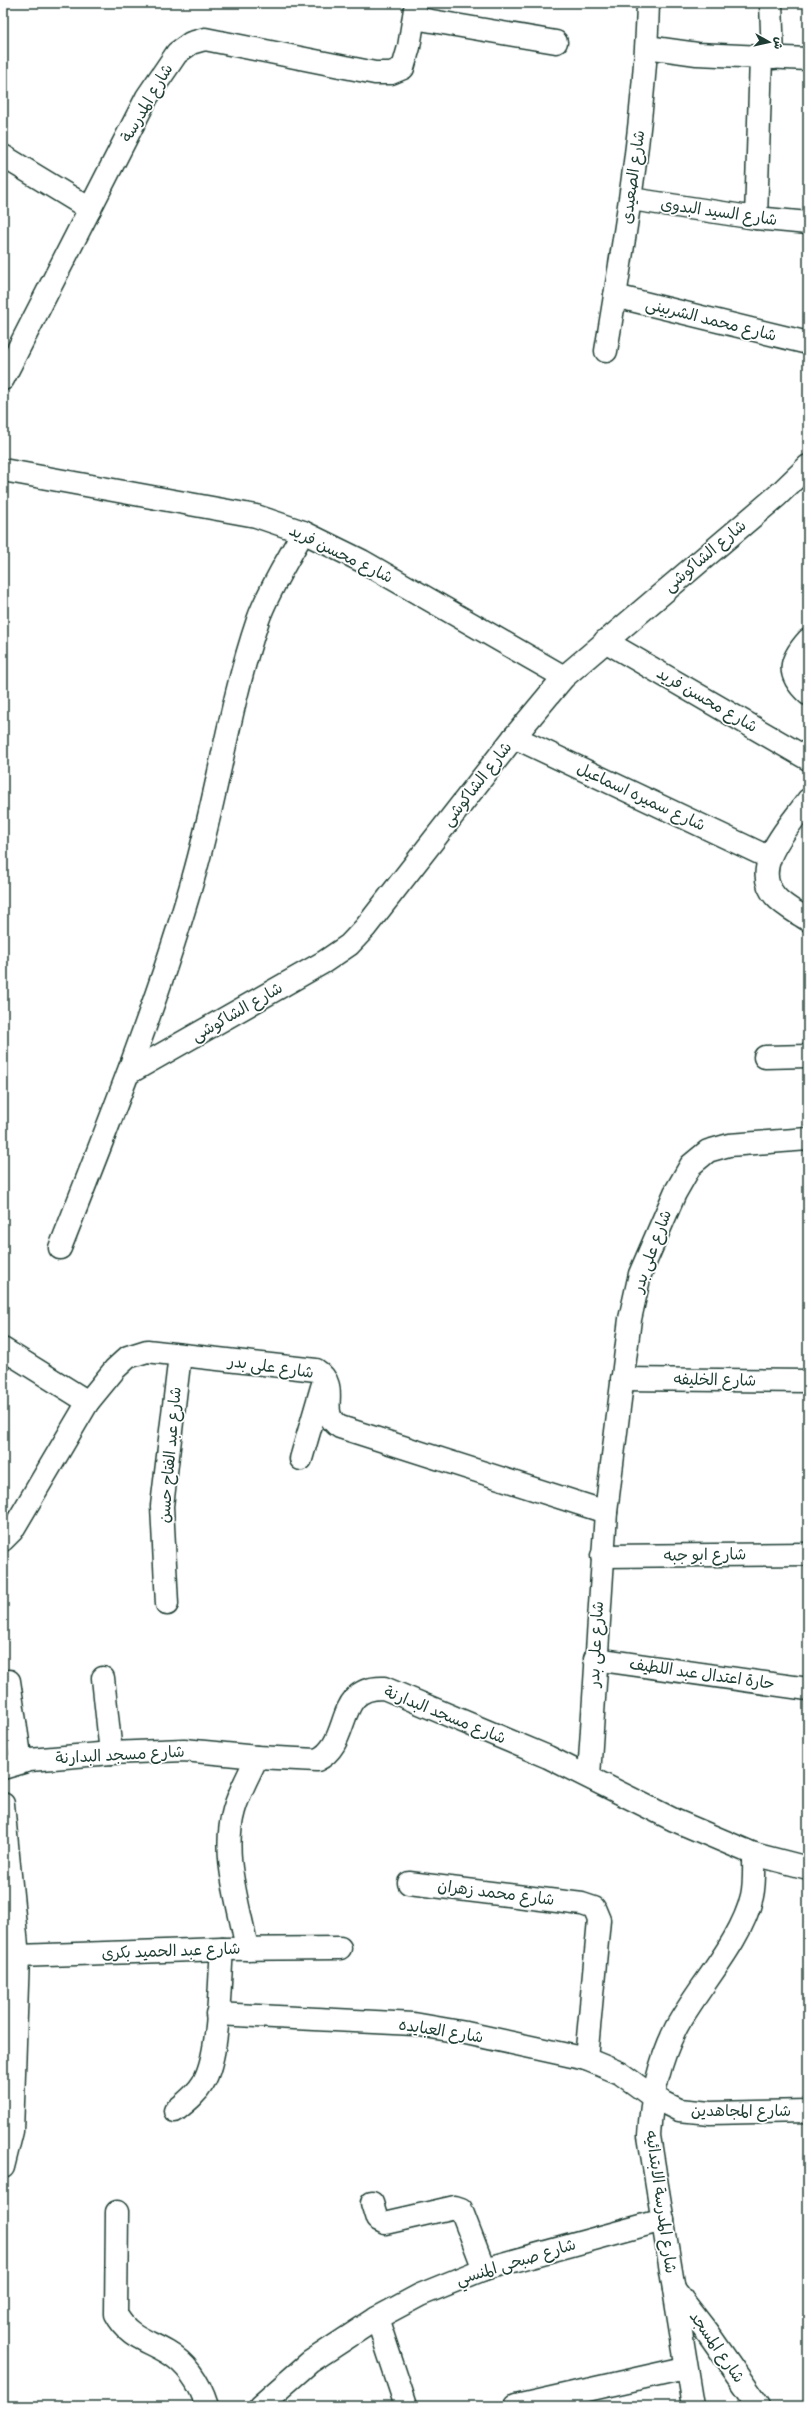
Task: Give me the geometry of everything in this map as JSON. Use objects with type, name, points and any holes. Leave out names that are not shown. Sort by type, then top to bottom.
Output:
[{"type":"street","name":"شارع الصعيدى","points":[[606,351],[631,199],[647,47],[648,3]]},
{"type":"street","points":[[756,218],[771,3]]},
{"type":"street","points":[[415,11],[556,42]]},
{"type":"street","name":"شارع المدرسة","points":[[3,379],[147,97],[177,53],[192,43],[205,39],[375,73],[391,74],[403,68],[415,11]]},
{"type":"street","points":[[647,47],[697,54],[808,59]]},
{"type":"street","points":[[3,156],[90,208]]},
{"type":"street","name":"شارع السيد البدوى","points":[[631,199],[756,218],[808,223]]},
{"type":"street","name":"شارع محمد الشربينى","points":[[615,296],[808,343]]},
{"type":"street","name":"شارع الشاكوشى","points":[[129,1073],[324,962],[349,944],[365,928],[514,737],[564,677],[777,496],[808,466]]},
{"type":"street","name":"شارع محسن فريد","points":[[3,470],[243,513],[303,532],[362,561],[564,677]]},
{"type":"street","points":[[60,1248],[129,1073],[173,947],[208,826],[234,702],[258,618],[303,532]]},
{"type":"street","points":[[808,640],[798,651],[792,666],[796,681],[808,694]]},
{"type":"street","name":"شارع محسن فريد","points":[[605,641],[808,759]]},
{"type":"street","name":"شارع سميره اسماعيل","points":[[514,737],[773,851]]},
{"type":"street","points":[[808,800],[773,851],[766,871],[768,886],[776,898],[808,920]]},
{"type":"street","points":[[765,1057],[808,1056]]},
{"type":"street","name":"شارع على بدر","points":[[589,1776],[595,1659],[606,1512],[630,1319],[640,1274],[675,1193],[691,1165],[708,1151],[729,1145],[808,1139]]},
{"type":"street","points":[[3,1349],[88,1402]]},
{"type":"street","name":"شارع على بدر","points":[[3,1540],[12,1531],[88,1402],[115,1368],[128,1357],[147,1351],[316,1370],[325,1376],[329,1387],[329,1415],[332,1422],[340,1427],[606,1512]]},
{"type":"street","name":"شارع عبد الفتاح حسن","points":[[167,1604],[162,1506],[180,1355]]},
{"type":"street","points":[[301,1459],[325,1376]]},
{"type":"street","name":"شارع الخليفه","points":[[622,1379],[808,1381]]},
{"type":"street","name":"شارع ابو جبه","points":[[602,1556],[808,1554]]},
{"type":"street","name":"حارة اعتدال عبد اللطيف","points":[[595,1659],[808,1689]]},
{"type":"street","points":[[103,1678],[111,1753]]},
{"type":"street","points":[[9,1681],[12,1765]]},
{"type":"street","name":"شارع مسجد البدارنة","points":[[12,1765],[111,1753],[184,1750],[309,1761],[324,1756],[335,1744],[348,1708],[354,1698],[362,1691],[373,1688],[384,1688],[589,1776],[674,1820],[754,1854],[808,1868]]},
{"type":"street","points":[[247,1948],[230,1859],[230,1835],[234,1811],[257,1757]]},
{"type":"street","points":[[3,1804],[10,1958],[12,2131],[3,2168]]},
{"type":"street","name":"شارع المدرسة الابتدائيه","points":[[693,2406],[685,2368],[674,2289],[649,2136],[653,2097],[662,2062],[677,2027],[745,1918],[752,1897],[755,1876],[754,1854]]},
{"type":"street","name":"شارع محمد زهران","points":[[409,1883],[582,1904],[594,1908],[599,1920],[586,2059]]},
{"type":"street","name":"شارع عبد الحميد بكرى","points":[[10,1958],[247,1948],[340,1948]]},
{"type":"street","points":[[174,2111],[191,2098],[204,2082],[211,2063],[217,2014],[222,1949]]},
{"type":"street","name":"شارع العبايده","points":[[217,2014],[414,2024],[466,2033],[586,2059],[620,2073],[653,2097]]},
{"type":"street","name":"شارع المجاهدين","points":[[653,2097],[679,2110],[710,2113],[808,2111]]},
{"type":"street","points":[[372,2204],[377,2219],[385,2223],[455,2207],[461,2209],[484,2269]]},
{"type":"street","points":[[117,2212],[116,2314],[122,2325],[130,2333],[168,2352],[183,2364],[195,2379],[207,2406]]},
{"type":"street","name":"شارع صبحى المنسي","points":[[260,2406],[310,2362],[377,2318],[420,2295],[484,2269],[663,2220]]},
{"type":"street","name":"شارع المسجد","points":[[674,2289],[708,2333],[759,2406]]},
{"type":"street","points":[[377,2318],[406,2406]]},
{"type":"street","points":[[516,2406],[685,2368]]}]
